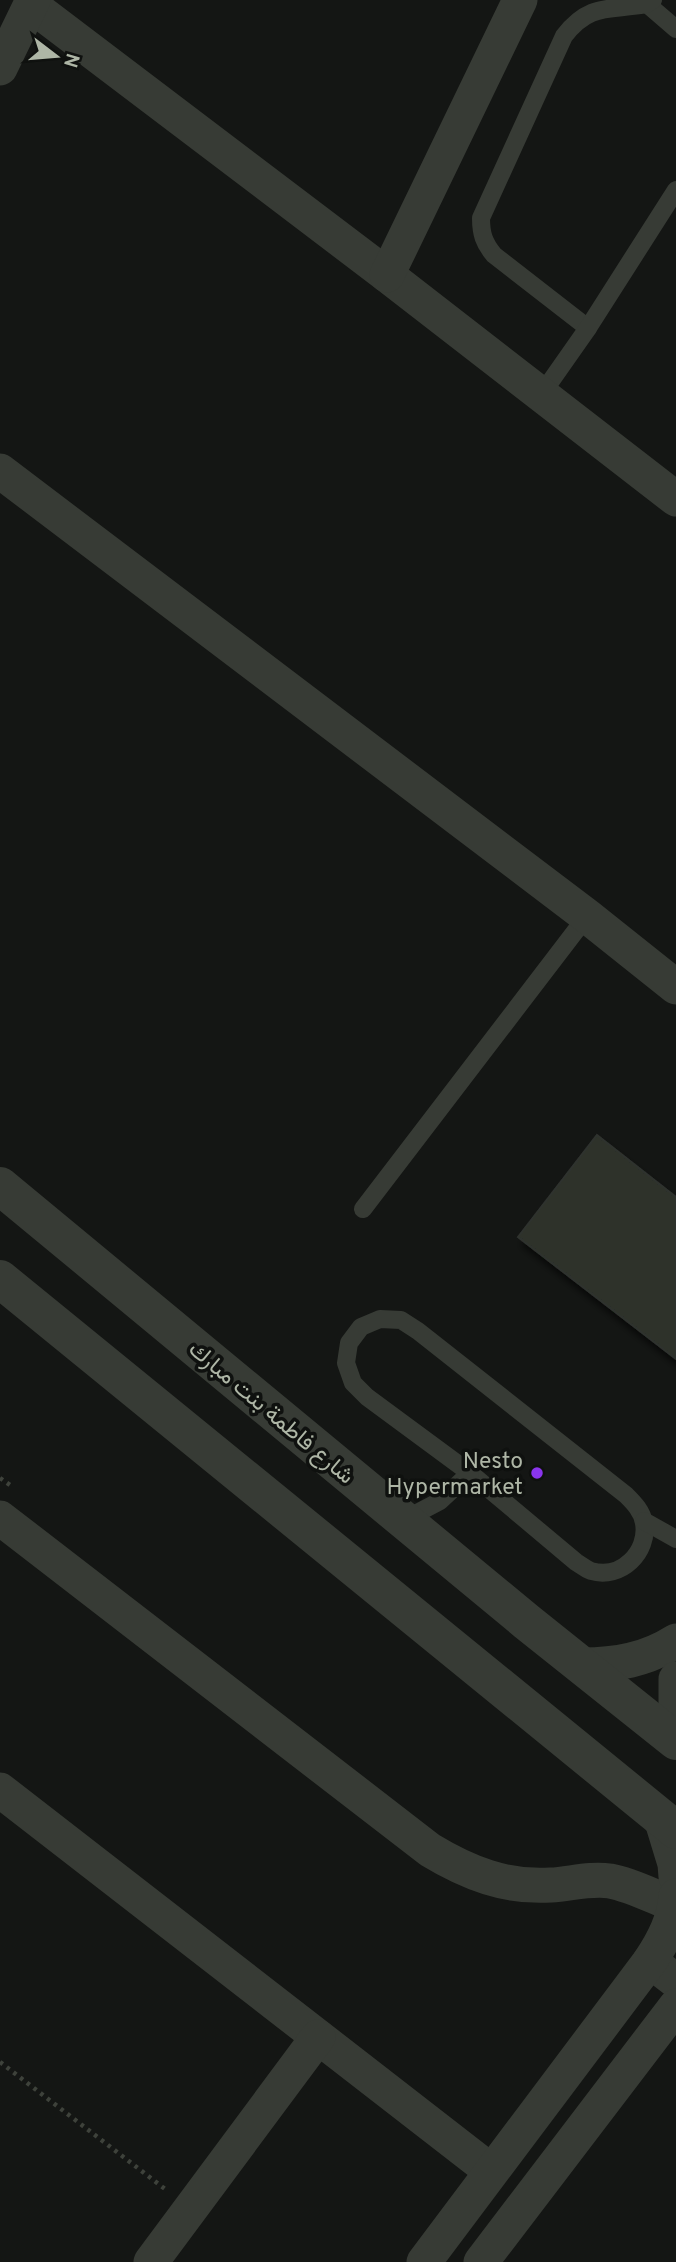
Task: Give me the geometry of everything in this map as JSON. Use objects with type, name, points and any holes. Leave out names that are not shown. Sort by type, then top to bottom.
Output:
[{"type":"street","points":[[387,275],[520,0]]},
{"type":"street","points":[[0,68],[32,3],[676,499]]},
{"type":"street","points":[[0,471],[587,916],[676,988]]},
{"type":"street","name":"شارع فاطمة بنت مبارك","points":[[0,1186],[676,1741]]},
{"type":"street","points":[[0,1279],[668,1824],[676,1877]]},
{"type":"street","points":[[5,1502],[430,1850],[456,1866],[484,1878],[509,1884],[537,1886],[592,1880],[608,1881],[675,1905]]},
{"type":"street","points":[[582,1665],[609,1665],[636,1660],[662,1650],[676,1641]]},
{"type":"street","points":[[676,1679],[676,1706]]},
{"type":"street","points":[[0,1790],[491,2171]]},
{"type":"street","points":[[424,2262],[491,2171],[663,1971],[676,1895]]},
{"type":"street","points":[[481,2262],[665,2044],[676,2006]]},
{"type":"street","points":[[151,2262],[318,2038]]},
{"type":"lane","points":[[589,328],[494,255],[481,232],[481,218],[564,36],[571,27],[590,12],[650,2],[676,29]]},
{"type":"lane","points":[[541,395],[589,328],[676,190]]},
{"type":"lane","points":[[363,1209],[587,916]]},
{"type":"lane","points":[[380,1319],[401,1320],[626,1495],[638,1506],[644,1521],[644,1539],[638,1555],[625,1566],[609,1572],[591,1571],[576,1562],[470,1473],[353,1383],[346,1363],[349,1343],[361,1327],[380,1319]]},
{"type":"lane","points":[[404,1520],[440,1501],[470,1473]]},
{"type":"lane","points":[[644,1521],[676,1539]]},
{"type":"path","points":[[0,1478],[5,1502]]},
{"type":"path","points":[[0,2062],[191,2208]]},
{"type":"building","points":[[597,1135],[676,1197],[676,1359],[518,1237]]},
{"type":"place","name":"Nesto Hypermarket","points":[[537,1473]]}]
